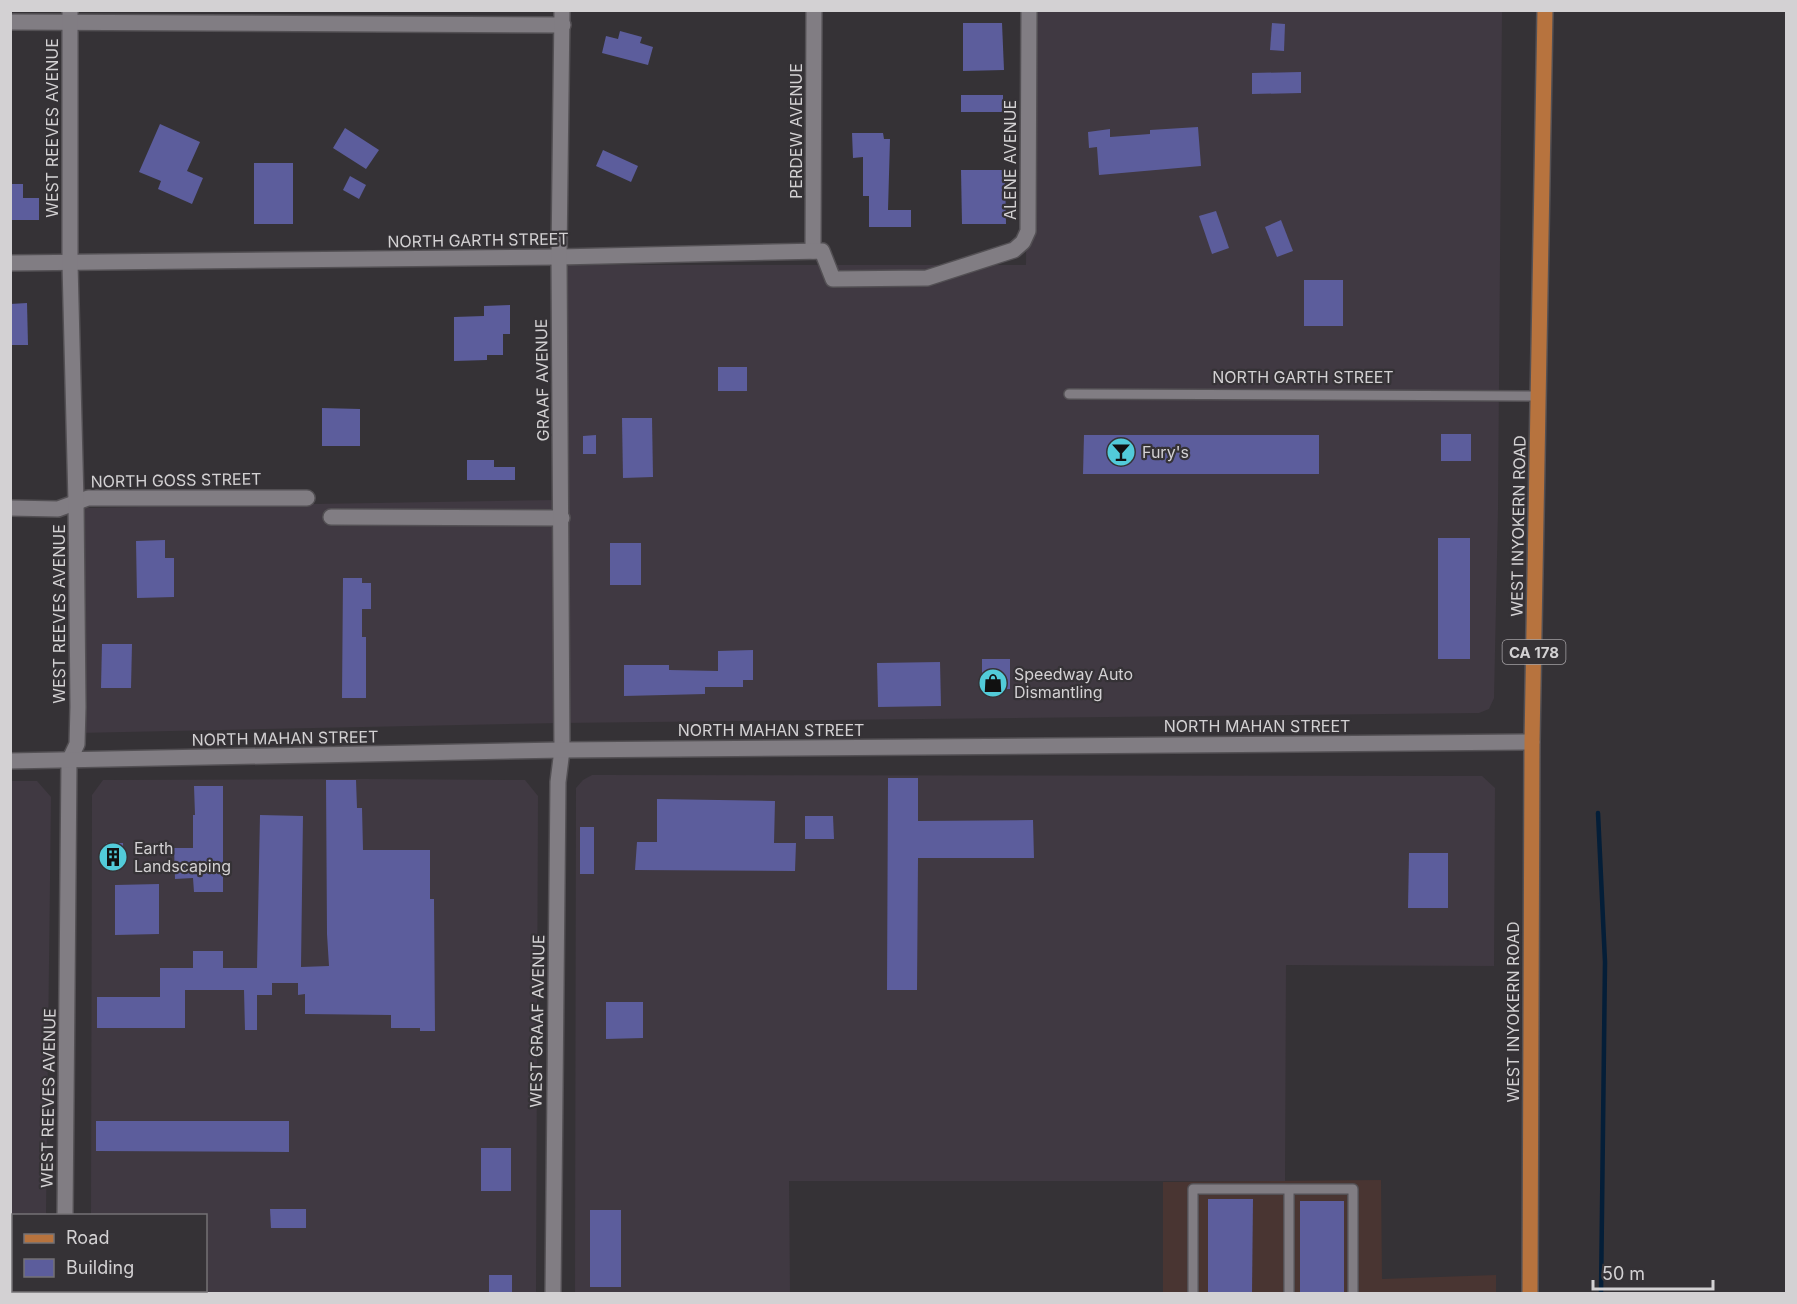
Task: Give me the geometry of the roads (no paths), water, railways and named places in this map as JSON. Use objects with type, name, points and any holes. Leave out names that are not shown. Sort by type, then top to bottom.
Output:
[{"type":"main road","name":"WEST INYOKERN ROAD","points":[[1530,1293],[1532,742],[1545,10]]},
{"type":"street","name":"PERDEW AVENUE","points":[[813,251],[814,10]]},
{"type":"street","name":"ALENE AVENUE","points":[[813,251],[822,251],[833,279],[927,278],[1014,250],[1023,242],[1028,231],[1029,10]]},
{"type":"street","points":[[10,21],[70,16],[562,18]]},
{"type":"street","name":"WEST REEVES AVENUE","points":[[64,1214],[69,761],[77,744],[76,502],[70,264],[70,16]]},
{"type":"street","name":"GRAAF AVENUE","points":[[562,18],[559,257],[562,750]]},
{"type":"street","name":"NORTH GARTH STREET","points":[[10,263],[559,257],[813,251]]},
{"type":"street","name":"NORTH GOSS STREET","points":[[10,508],[58,509],[88,498],[308,498]]},
{"type":"street","points":[[331,517],[562,518]]},
{"type":"street","name":"NORTH MAHAN STREET","points":[[10,761],[562,750],[1532,742]]},
{"type":"street","name":"WEST GRAAF AVENUE","points":[[553,1293],[558,783],[562,750]]},
{"type":"lane","name":"NORTH GARTH STREET","points":[[1069,394],[1538,396]]},
{"type":"lane","points":[[1193,1293],[1193,1189],[1353,1189],[1353,1293]]},
{"type":"lane","points":[[1289,1190],[1289,1293]]},
{"type":"waterway","points":[[1598,813],[1605,962],[1601,1294]]},
{"type":"place","name":"Fury's","points":[[1121,452]]},
{"type":"place","name":"Speedway Auto Dismantling","points":[[993,683]]},
{"type":"place","name":"Earth Landscaping","points":[[113,857]]}]
